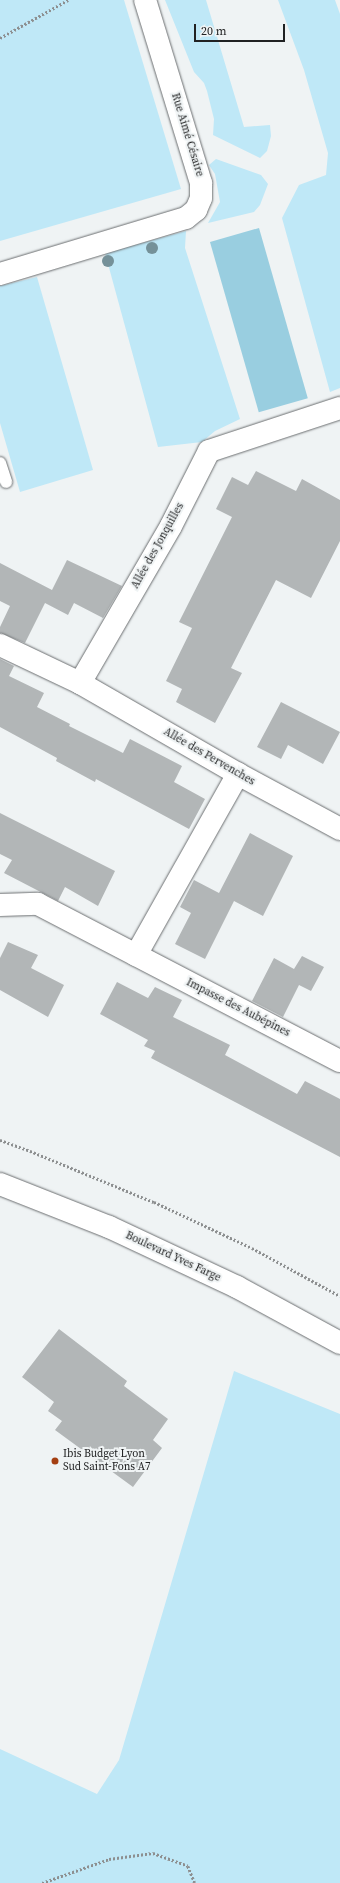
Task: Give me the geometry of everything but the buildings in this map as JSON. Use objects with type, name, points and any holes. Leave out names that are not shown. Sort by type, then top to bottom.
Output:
[{"type":"street","name":"Rue Aimé Césaire","points":[[0,274],[186,218],[196,210],[201,198],[201,183],[145,0]]},
{"type":"street","name":"Allée des Jonquilles","points":[[80,683],[171,526],[209,451],[337,412]]},
{"type":"street","points":[[0,644],[80,683]]},
{"type":"street","name":"Allée des Pervenches","points":[[80,683],[238,774],[340,829]]},
{"type":"street","points":[[136,955],[238,774]]},
{"type":"street","name":"Impasse des Aubépines","points":[[0,905],[38,904],[340,1061]]},
{"type":"street","name":"Boulevard Yves Farge","points":[[0,1184],[123,1234],[237,1287],[340,1343]]},
{"type":"lane","points":[[0,464],[6,482]]},
{"type":"path","points":[[0,38],[68,0]]},
{"type":"path","points":[[0,1140],[154,1202],[252,1248],[340,1296]]},
{"type":"path","points":[[42,1883],[109,1859],[153,1853],[188,1866],[195,1883]]},
{"type":"shaded area","points":[[0,0],[124,0],[181,189],[0,241]]},
{"type":"shaded area","points":[[165,0],[206,0],[244,127],[270,125],[271,136],[267,151],[260,158],[213,135],[214,119],[207,91],[204,83],[194,72]]},
{"type":"shaded area","points":[[278,0],[335,0],[340,14],[340,388],[330,392],[282,218],[299,185],[326,175],[328,153],[304,70]]},
{"type":"shaded area","points":[[216,159],[261,175],[268,184],[260,205],[254,212],[208,223],[220,202],[215,174],[209,165]]},
{"type":"shaded area","points":[[259,228],[308,398],[259,412],[210,242]]},
{"type":"shaded area","points":[[186,231],[185,248],[240,419],[215,431],[202,442],[158,447],[105,253]]},
{"type":"shaded area","points":[[37,277],[93,470],[20,492],[0,423],[0,286]]},
{"type":"shaded area","points":[[234,1371],[340,1414],[340,1883],[0,1883],[0,1749],[97,1794],[119,1760]]},
{"type":"place","name":"Ibis Budget Lyon Sud Saint-Fons A7","points":[[55,1461]]}]
